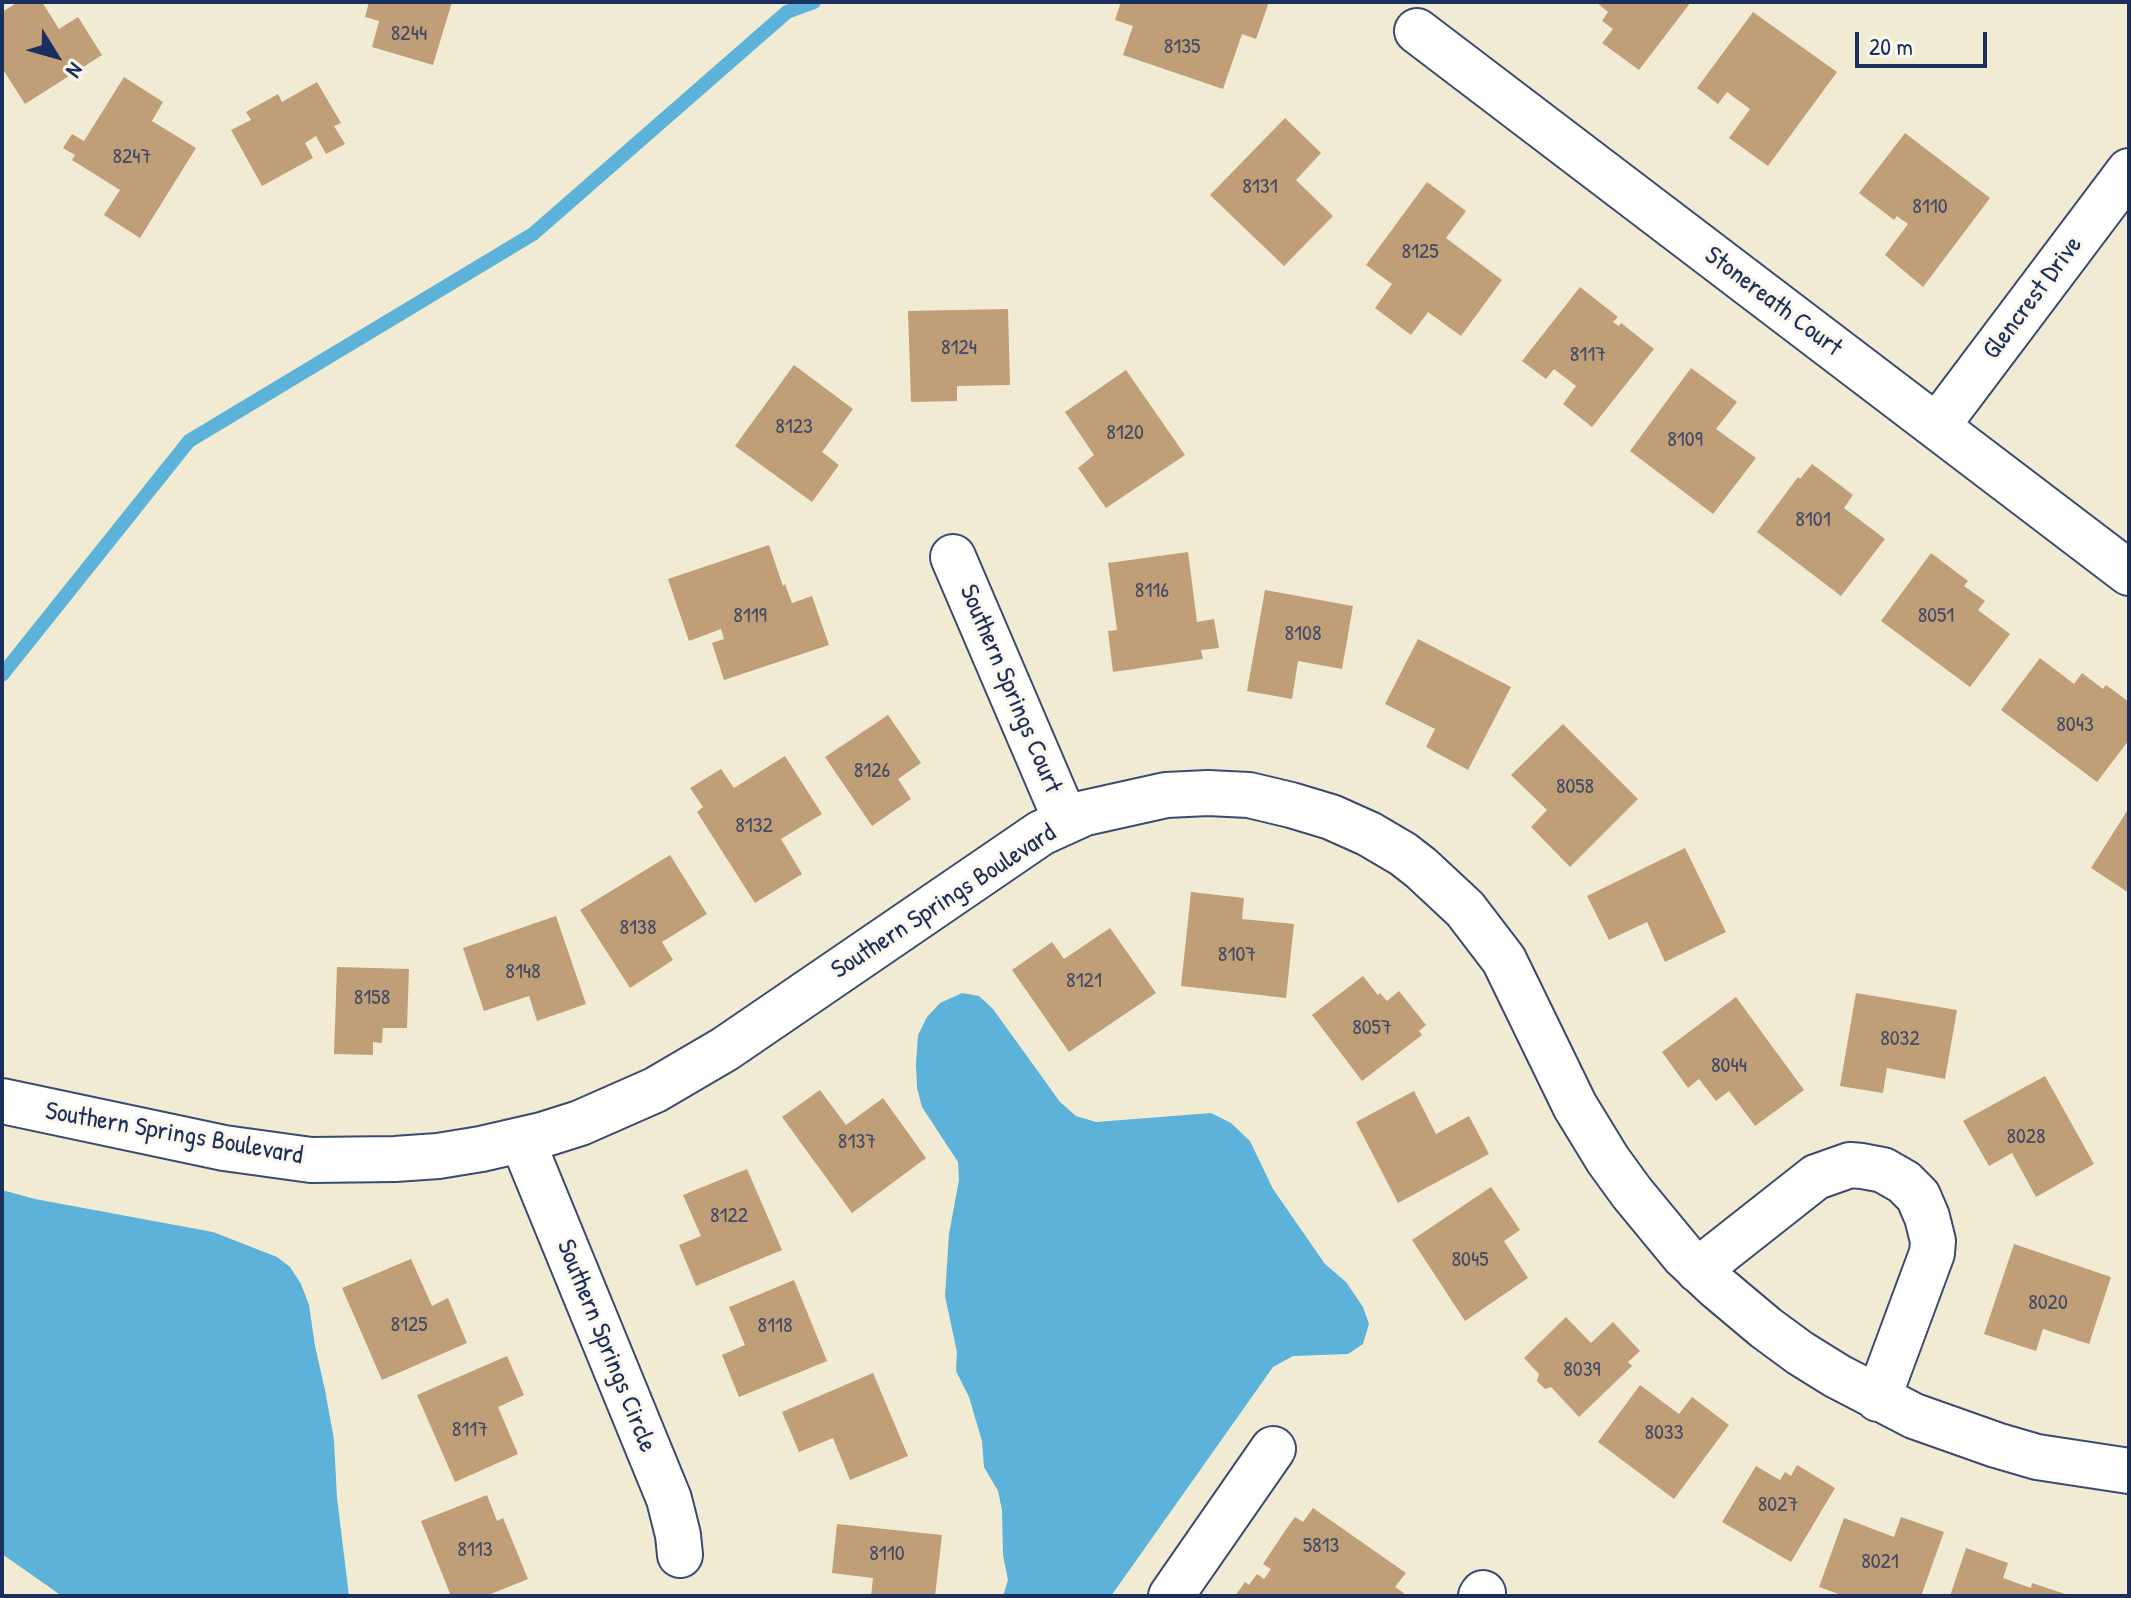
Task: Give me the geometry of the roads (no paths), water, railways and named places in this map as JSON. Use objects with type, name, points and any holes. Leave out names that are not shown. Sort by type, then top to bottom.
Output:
[{"type":"street","name":"Stonereath Court","points":[[1417,31],[2129,573]]},
{"type":"street","name":"Glencrest Drive","points":[[1937,426],[2129,171]]},
{"type":"street","name":"Southern Springs Court","points":[[953,557],[1066,821]]},
{"type":"street","name":"Southern Springs Boulevard","points":[[2,1101],[224,1148],[311,1160],[438,1156],[522,1140],[580,1123],[655,1090],[725,1049],[1017,847],[1066,821],[1106,807],[1166,795],[1249,795],[1331,817],[1369,834],[1403,854],[1465,909],[1504,960],[1575,1106],[1632,1193],[1657,1226],[1698,1270],[1748,1314],[1800,1353],[1878,1399],[1914,1416],[2016,1451],[2129,1471]]},
{"type":"street","name":"Southern Springs Circle","points":[[522,1140],[669,1499],[680,1555]]},
{"type":"street","points":[[1698,1270],[1816,1177],[1850,1165],[1883,1170],[1904,1182],[1918,1196],[1927,1217],[1933,1241],[1932,1253],[1878,1399]]},
{"type":"street","points":[[1171,1596],[1273,1449]]},
{"type":"water","points":[[962,993],[979,996],[993,1009],[1060,1102],[1076,1116],[1096,1122],[1211,1113],[1231,1123],[1250,1141],[1273,1189],[1325,1264],[1346,1282],[1363,1307],[1369,1324],[1363,1344],[1348,1354],[1293,1356],[1273,1367],[1111,1596],[1003,1596],[1008,1580],[1003,1555],[1002,1510],[998,1491],[984,1467],[982,1441],[969,1397],[956,1371],[957,1352],[945,1296],[949,1234],[959,1180],[958,1162],[922,1107],[917,1088],[918,1035],[927,1017],[940,1003]]},
{"type":"water","points":[[2,1190],[213,1232],[277,1257],[290,1267],[309,1305],[334,1440],[337,1498],[349,1596],[62,1596],[2,1554]]},
{"type":"waterway","points":[[2,675],[189,441],[533,234],[787,12],[814,2]]}]
